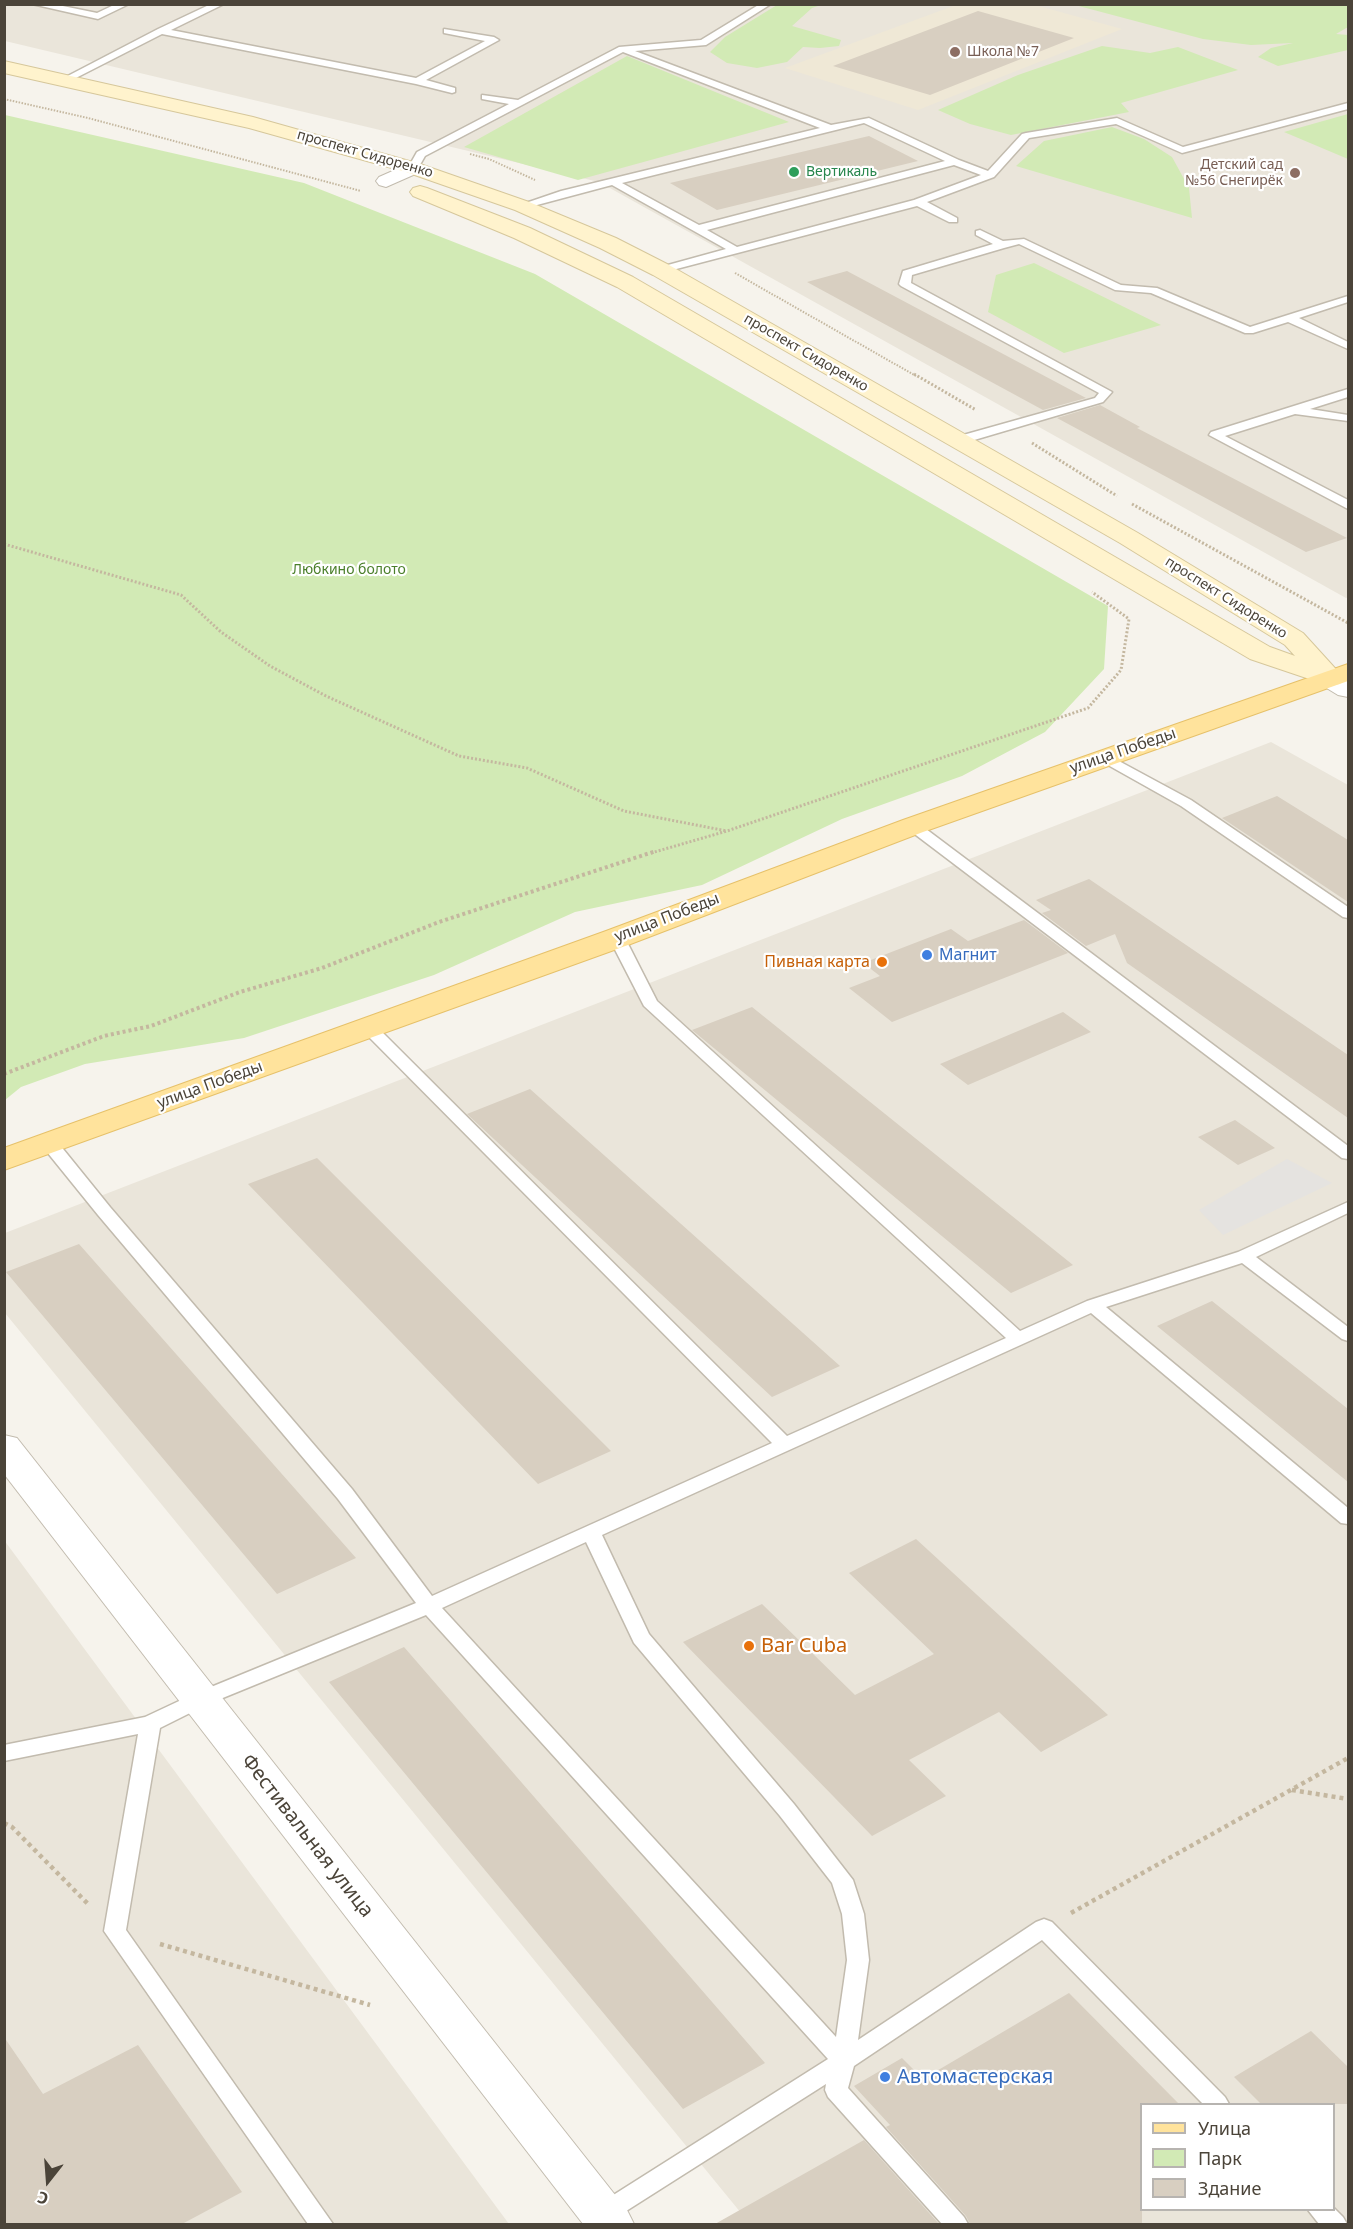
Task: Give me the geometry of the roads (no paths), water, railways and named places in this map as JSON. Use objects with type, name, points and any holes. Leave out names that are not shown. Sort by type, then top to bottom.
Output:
[{"type":"main road","name":"проспект Сидоренко","points":[[4,67],[253,123],[413,168],[522,206],[608,243],[662,270],[1129,538],[1294,639],[1342,680]]},
{"type":"main road","name":"проспект Сидоренко","points":[[4,84],[246,140],[378,188],[439,199],[522,232],[625,282],[1260,652],[1342,680]]},
{"type":"main road","name":"улица Победы","points":[[4,1160],[617,938],[913,826],[1104,757],[1342,680]]},
{"type":"street","points":[[378,188],[413,168]]},
{"type":"street","name":"Фестивальная улица","points":[[4,1447],[606,2219]]},
{"type":"lane","points":[[36,4],[98,16],[125,4]]},
{"type":"lane","points":[[65,80],[160,31],[219,4]]},
{"type":"lane","points":[[413,168],[422,154],[622,50],[703,43],[766,4]]},
{"type":"lane","points":[[160,31],[417,81],[452,90]]},
{"type":"lane","points":[[417,81],[494,40],[447,31]]},
{"type":"lane","points":[[622,50],[830,128]]},
{"type":"lane","points":[[485,97],[521,103]]},
{"type":"lane","points":[[662,270],[918,202],[990,175],[1026,136],[1117,121],[1182,150],[1348,106]]},
{"type":"lane","points":[[522,206],[565,193],[865,120],[955,162],[990,175]]},
{"type":"lane","points":[[697,229],[955,162]]},
{"type":"lane","points":[[613,182],[735,250]]},
{"type":"lane","points":[[918,202],[953,220]]},
{"type":"lane","points":[[980,233],[1002,245]]},
{"type":"lane","points":[[960,440],[1100,400],[1106,392],[905,284],[908,273],[1020,241],[1119,288],[1153,290],[1250,331],[1348,299]]},
{"type":"lane","points":[[1289,318],[1348,346]]},
{"type":"lane","points":[[1348,393],[1215,435],[1348,505]]},
{"type":"lane","points":[[1292,410],[1348,418]]},
{"type":"lane","points":[[1104,757],[1186,803],[1348,914]]},
{"type":"lane","points":[[913,826],[1348,1154]]},
{"type":"lane","points":[[617,938],[650,1003],[1017,1338]]},
{"type":"lane","points":[[368,1027],[784,1444]]},
{"type":"lane","points":[[50,1143],[104,1211],[345,1494],[429,1606],[844,2061]]},
{"type":"lane","points":[[4,1752],[150,1724],[201,1699],[429,1606],[1093,1305],[1244,1256],[1348,1207]]},
{"type":"lane","points":[[1244,1256],[1348,1335]]},
{"type":"lane","points":[[1093,1305],[1348,1518]]},
{"type":"lane","points":[[591,1532],[641,1638],[787,1810],[842,1880],[853,1914],[858,1960],[844,2061],[836,2090],[956,2224]]},
{"type":"lane","points":[[150,1724],[115,1931],[321,2224]]},
{"type":"lane","points":[[606,2219],[1044,1928],[1216,2103]]},
{"type":"lane","points":[[1321,2211],[1335,2224]]},
{"type":"place","name":"Школа №7","points":[[955,52]]},
{"type":"place","name":"Вертикаль","points":[[794,172]]},
{"type":"place","name":"Детский сад №56 Снегирёк","points":[[1295,173]]},
{"type":"place","name":"Магнит","points":[[927,955]]},
{"type":"place","name":"Пивная карта","points":[[882,962]]},
{"type":"place","name":"Bar Cuba","points":[[749,1646]]},
{"type":"place","name":"Автомастерская","points":[[885,2077]]},
{"type":"park label","name":"Любкино болото","points":[[349,570]]}]
